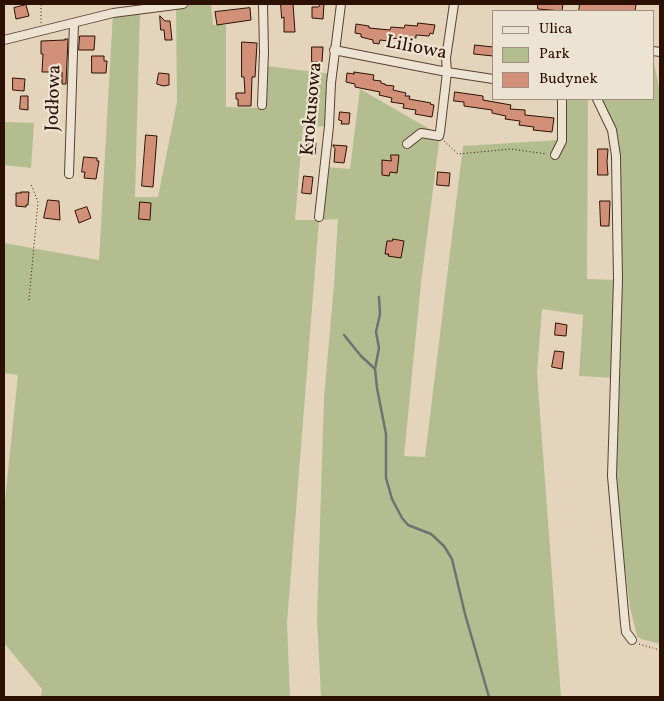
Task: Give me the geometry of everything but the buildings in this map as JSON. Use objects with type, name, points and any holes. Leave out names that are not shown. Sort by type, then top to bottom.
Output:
[{"type":"street","points":[[4,40],[126,10],[183,4]]},
{"type":"street","points":[[262,105],[264,57],[263,4]]},
{"type":"street","name":"Krokusowa","points":[[319,218],[334,50],[341,4]]},
{"type":"street","points":[[407,144],[421,134],[439,136],[447,72],[446,58],[454,4]]},
{"type":"street","name":"Jodłowa","points":[[69,174],[74,23]]},
{"type":"street","name":"Liliowa","points":[[334,50],[447,72],[492,78]]},
{"type":"street","points":[[555,155],[562,141],[562,100]]},
{"type":"street","points":[[597,100],[612,130],[616,156],[618,280],[612,476],[625,624],[626,632],[632,640]]},
{"type":"path","points":[[41,32],[42,4]]},
{"type":"path","points":[[439,136],[458,154],[511,149],[555,155]]},
{"type":"path","points":[[30,300],[38,202],[31,184]]},
{"type":"path","points":[[632,640],[660,650]]},
{"type":"green space","points":[[149,4],[211,4],[213,25],[226,25],[226,107],[260,108],[266,66],[332,74],[329,126],[303,127],[295,220],[319,220],[287,623],[290,697],[41,697],[42,689],[4,643],[4,510],[18,375],[4,373],[4,243],[99,260],[113,13],[140,8],[135,197],[158,197],[177,102],[176,5],[149,7]]},
{"type":"green space","points":[[654,63],[660,92],[660,644],[641,639],[637,636],[630,607],[612,476],[615,378],[579,376],[583,315],[542,309],[537,373],[561,697],[321,697],[317,618],[324,398],[338,219],[319,220],[326,167],[350,169],[360,89],[440,135],[421,283],[404,456],[425,457],[463,146],[559,140],[559,100],[588,100],[587,279],[618,280],[614,135],[597,100],[654,100]]},
{"type":"green space","points":[[4,122],[34,123],[31,168],[4,165]]},
{"type":"waterway","points":[[379,297],[380,314],[376,332],[379,348],[375,369],[386,434],[386,478],[392,499],[402,518],[408,525],[431,534],[444,546],[452,559],[465,614],[489,697]]},
{"type":"waterway","points":[[344,335],[361,356],[375,369]]}]
